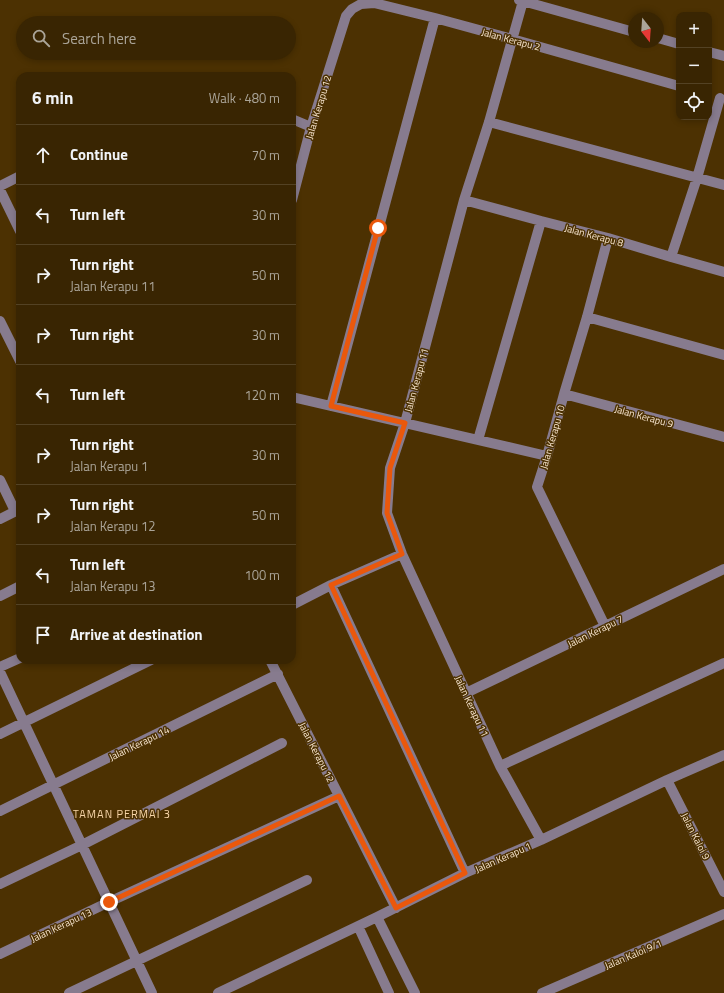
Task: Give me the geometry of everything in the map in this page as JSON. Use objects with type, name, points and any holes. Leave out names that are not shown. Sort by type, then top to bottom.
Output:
[{"type":"street","points":[[521,1],[628,30]]},
{"type":"street","name":"Jalan Kerapu 11","points":[[521,1],[489,122],[464,200],[405,423],[390,468],[387,513],[402,554],[500,766],[541,840]]},
{"type":"street","name":"Jalan Kerapu 2","points":[[346,16],[352,9],[362,4],[374,3],[435,18],[676,85]]},
{"type":"street","name":"Jalan Kerapu 12","points":[[296,185],[311,127],[346,16]]},
{"type":"street","points":[[331,406],[435,18]]},
{"type":"street","points":[[664,40],[676,43]]},
{"type":"street","points":[[712,53],[724,56]]},
{"type":"street","points":[[671,257],[722,98],[712,96]]},
{"type":"street","points":[[296,121],[311,127]]},
{"type":"street","points":[[489,122],[724,185]]},
{"type":"street","points":[[0,186],[16,178]]},
{"type":"street","points":[[0,190],[16,223]]},
{"type":"street","name":"Jalan Kerapu 8","points":[[464,200],[608,238],[724,272]]},
{"type":"street","points":[[478,440],[541,221]]},
{"type":"street","name":"Jalan Kerapu 10","points":[[605,626],[537,487],[548,456],[608,238]]},
{"type":"street","points":[[587,317],[724,355]]},
{"type":"street","points":[[0,321],[16,353]]},
{"type":"street","name":"Jalan Kerapu 9","points":[[564,394],[724,437]]},
{"type":"street","points":[[296,398],[548,456]]},
{"type":"street","points":[[0,480],[16,507]]},
{"type":"street","points":[[0,519],[16,511]]},
{"type":"street","points":[[296,603],[331,585],[402,554]]},
{"type":"street","name":"Jalan Kerapu 7","points":[[466,693],[724,569]]},
{"type":"street","points":[[331,585],[465,873]]},
{"type":"street","points":[[0,596],[16,588]]},
{"type":"street","points":[[0,667],[16,660]]},
{"type":"street","points":[[500,766],[724,663]]},
{"type":"street","points":[[0,734],[144,664]]},
{"type":"street","name":"Jalan Kerapu 12","points":[[272,664],[396,908]]},
{"type":"street","points":[[0,672],[152,993]]},
{"type":"street","name":"Jalan Kerapu 14","points":[[0,811],[278,674]]},
{"type":"street","points":[[0,884],[82,845],[282,743]]},
{"type":"street","name":"Jalan Kerapu 1","points":[[218,993],[378,917],[465,873],[541,840],[724,754]]},
{"type":"street","name":"Jalan Kaloi 9","points":[[667,780],[724,892]]},
{"type":"street","name":"Jalan Kerapu 13","points":[[0,954],[339,796]]},
{"type":"street","points":[[69,993],[307,880]]},
{"type":"street","name":"Jalan Kaloi 9/1","points":[[542,993],[724,914]]},
{"type":"street","points":[[378,917],[415,993]]},
{"type":"street","points":[[358,926],[389,993]]},
{"type":"district","name":"TAMAN PERMAI 3","points":[[122,814]]},
{"type":"route","points":[[109,902],[339,796],[396,908],[465,873],[331,585],[402,554],[387,513],[390,468],[405,423],[331,406],[378,228]]}]
